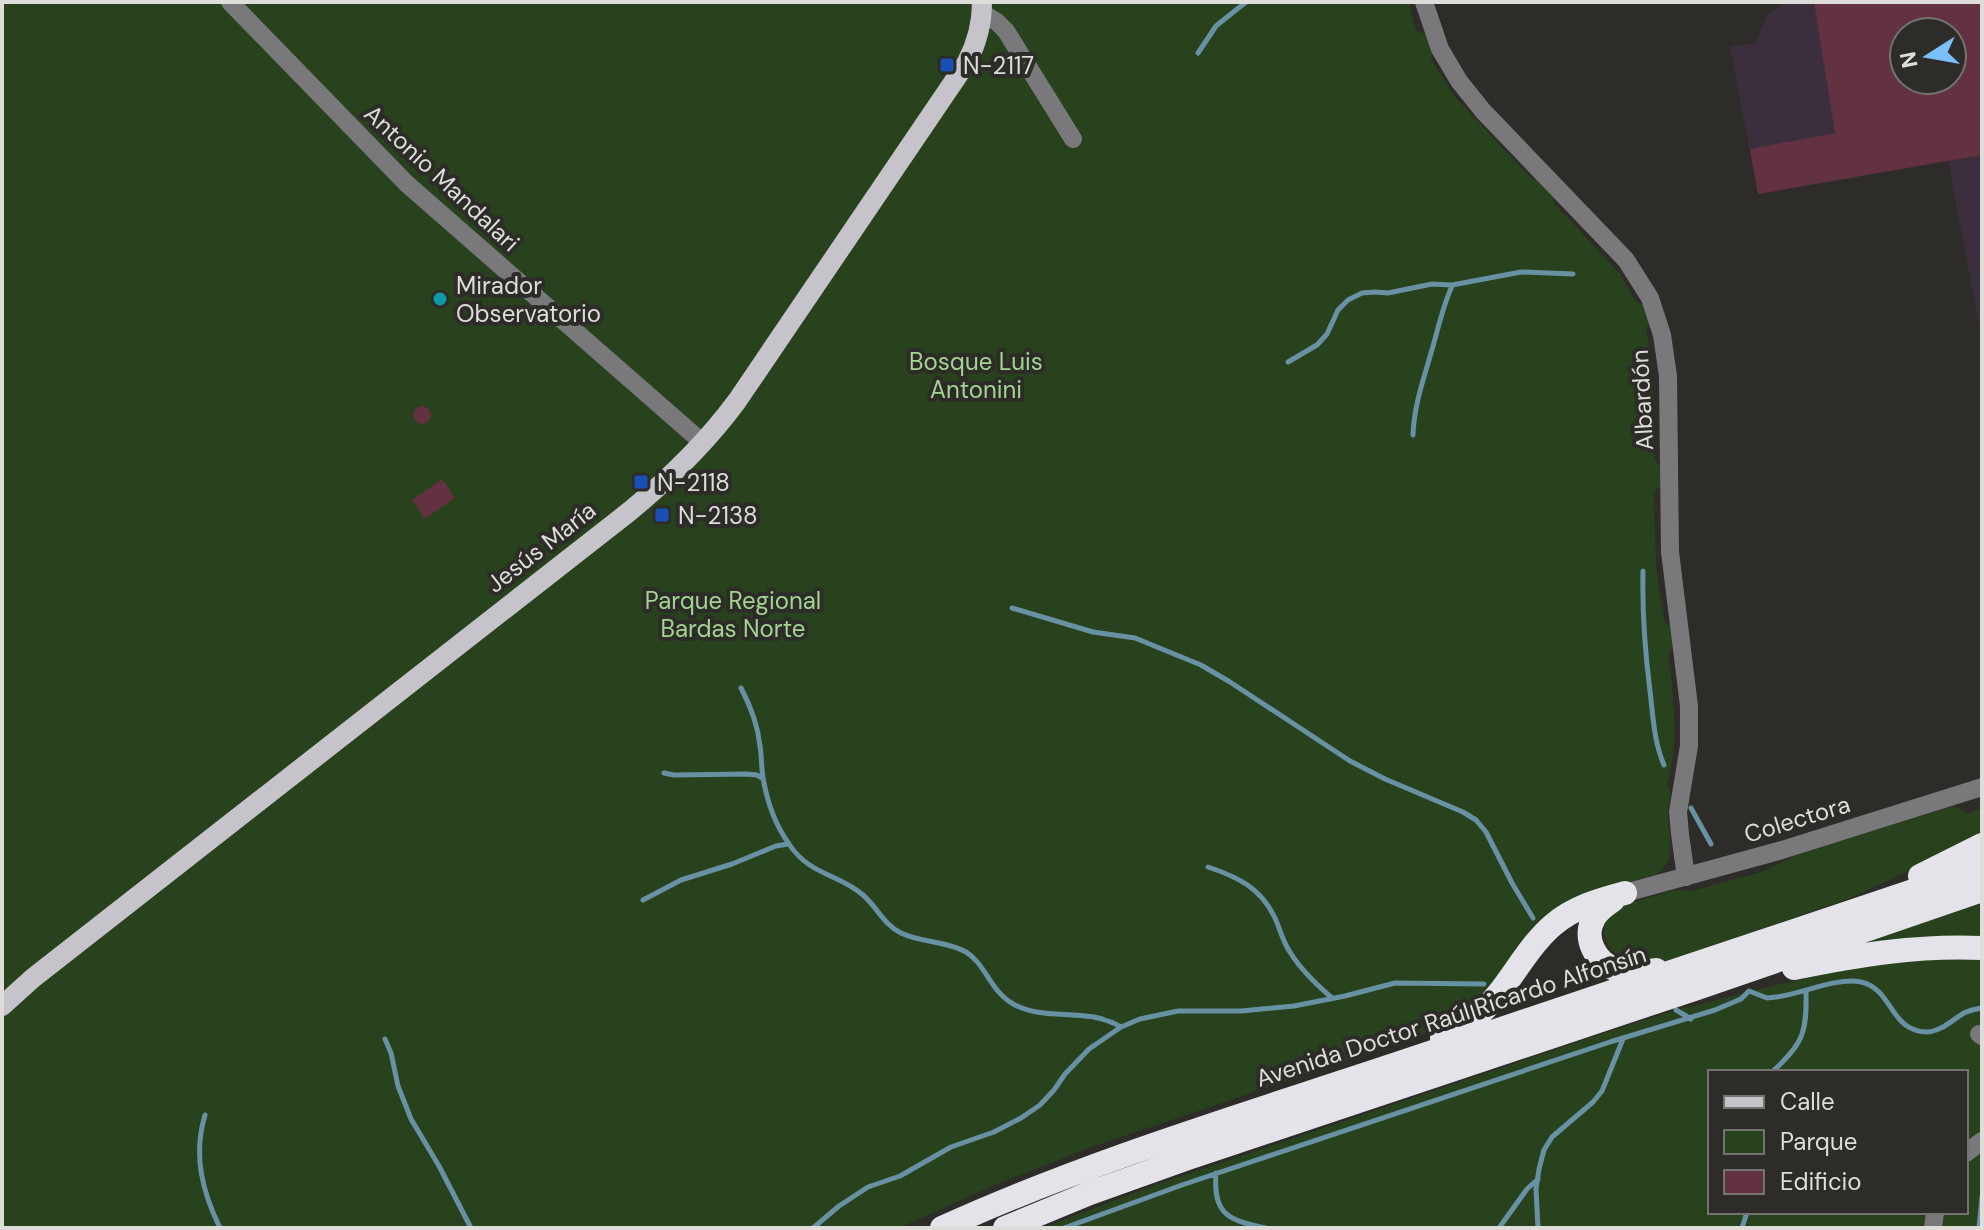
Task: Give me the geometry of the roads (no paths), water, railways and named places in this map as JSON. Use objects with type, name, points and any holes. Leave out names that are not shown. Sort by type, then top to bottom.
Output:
[{"type":"highway","points":[[1843,914],[1982,845]]},
{"type":"highway","name":"Avenida Doctor Raúl Ricardo Alfonsín","points":[[942,1228],[1144,1147],[1982,868]]},
{"type":"highway","name":"Avenida Doctor Raúl Ricardo Alfonsín","points":[[1005,1228],[1188,1158],[1982,890]]},
{"type":"highway","points":[[1625,893],[1594,916],[1589,937],[1597,958],[1606,965],[1628,972],[1700,964]]},
{"type":"highway","points":[[1379,1070],[1454,1033],[1479,1015],[1534,944],[1554,924],[1578,908],[1625,893]]},
{"type":"highway","points":[[1694,989],[1893,950],[1982,948]]},
{"type":"main road","name":"Jesús María","points":[[2,1006],[33,978],[630,511],[703,443],[737,401],[967,62],[977,38],[982,7]]},
{"type":"street","name":"Antonio Mandalari","points":[[230,2],[407,184],[703,443]]},
{"type":"street","name":"Albardón","points":[[1424,2],[1440,49],[1466,91],[1626,260],[1650,298],[1662,335],[1668,376],[1670,552],[1689,706],[1687,759],[1678,812],[1686,877]]},
{"type":"street","points":[[982,7],[1006,31],[1073,139]]},
{"type":"street","name":"Colectora","points":[[1625,893],[1782,850],[1982,787]]},
{"type":"waterway","points":[[1198,53],[1216,26],[1246,2]]},
{"type":"waterway","points":[[1288,362],[1317,345],[1327,334],[1338,310],[1362,293],[1388,293],[1432,284],[1452,285],[1521,272],[1573,274]]},
{"type":"waterway","points":[[1413,435],[1419,394],[1452,286]]},
{"type":"waterway","points":[[1643,571],[1648,676],[1656,738],[1664,765]]},
{"type":"waterway","points":[[1012,608],[1093,632],[1135,638],[1201,665],[1350,761],[1463,812],[1476,820],[1486,832],[1533,918]]},
{"type":"waterway","points":[[741,688],[757,731],[763,778],[773,815],[797,854],[815,868],[854,888],[901,933],[966,952],[1000,993],[1015,1005],[1041,1013],[1094,1017],[1121,1027]]},
{"type":"waterway","points":[[664,773],[747,774],[762,778]]},
{"type":"waterway","points":[[1691,808],[1711,844]]},
{"type":"waterway","points":[[643,900],[681,880],[788,844]]},
{"type":"waterway","points":[[1208,867],[1256,891],[1275,918],[1294,958],[1332,998]]},
{"type":"waterway","points":[[1064,1228],[1182,1185],[1715,1010],[1741,999],[1749,991],[1767,998],[1841,982],[1861,982],[1880,993],[1905,1025],[1926,1032],[1941,1028],[1966,1012],[1982,1008]]},
{"type":"waterway","points":[[813,1228],[868,1187],[900,1176],[951,1147],[994,1132],[1021,1118],[1040,1105],[1089,1049],[1121,1027],[1140,1019],[1178,1011],[1241,1011],[1294,1006],[1395,983],[1484,984]]},
{"type":"waterway","points":[[1774,1070],[1801,1037],[1806,991]]},
{"type":"waterway","points":[[1676,1010],[1691,1019]]},
{"type":"waterway","points":[[385,1039],[411,1119],[471,1228]]},
{"type":"waterway","points":[[1538,1228],[1536,1189],[1544,1150],[1552,1137],[1602,1091],[1623,1039]]},
{"type":"waterway","points":[[205,1115],[200,1144],[201,1173],[220,1228]]},
{"type":"waterway","points":[[1216,1173],[1217,1199],[1226,1214],[1266,1228]]},
{"type":"waterway","points":[[1499,1228],[1538,1179]]},
{"type":"waterway","points":[[1979,1228],[1982,1197]]},
{"type":"waterway","points":[[1742,1228],[1746,1214]]},
{"type":"place","name":"N-2117","points":[[947,65]]},
{"type":"place","name":"Mirador Observatorio","points":[[440,299]]},
{"type":"place","name":"N-2118","points":[[641,482]]},
{"type":"place","name":"N-2138","points":[[662,515]]},
{"type":"park label","name":"Bosque Luis Antonini","points":[[976,375]]},
{"type":"park label","name":"Parque Regional Bardas Norte","points":[[733,614]]}]
